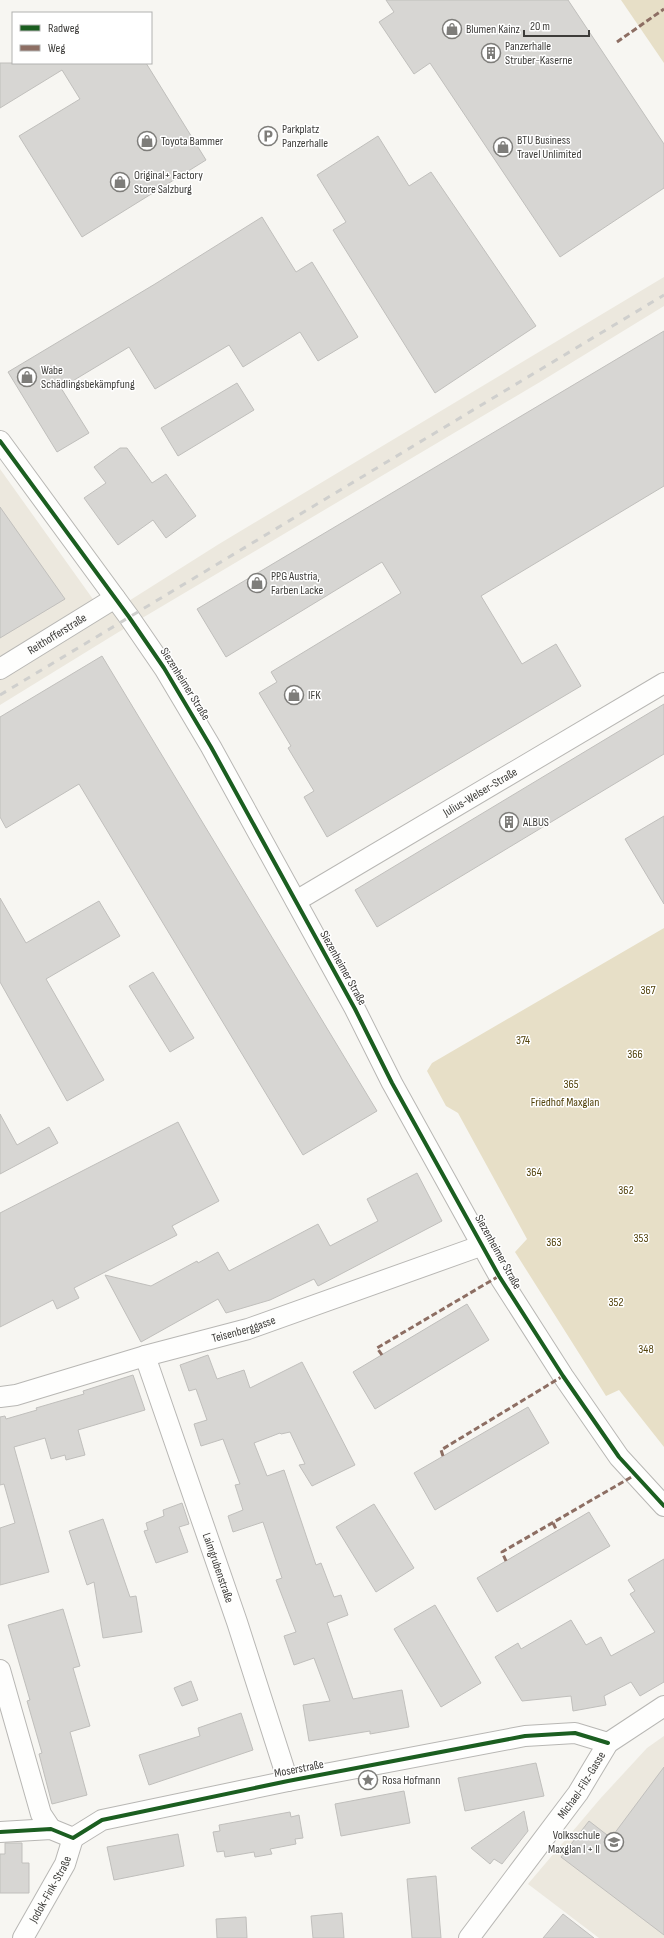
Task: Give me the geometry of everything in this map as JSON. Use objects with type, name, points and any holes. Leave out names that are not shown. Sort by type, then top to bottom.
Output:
[{"type":"street","name":"Siezenheimer Straße","points":[[0,440],[115,598],[172,681],[211,747],[296,901],[355,1009],[392,1083],[499,1276],[587,1412],[619,1458],[664,1506]]},
{"type":"street","name":"Reithofferstraße","points":[[0,669],[115,598]]},
{"type":"street","name":"Julius-Welser-Straße","points":[[296,901],[664,683]]},
{"type":"street","name":"Teisenberggasse","points":[[0,1397],[21,1393],[145,1356],[248,1328],[483,1245]]},
{"type":"street","name":"Laimgrubenstraße","points":[[145,1356],[237,1622],[288,1781]]},
{"type":"street","points":[[0,1670],[41,1814],[51,1829]]},
{"type":"street","name":"Michael-Filz-Gasse","points":[[469,1938],[578,1793],[608,1743],[664,1706]]},
{"type":"street","name":"Moserstraße","points":[[73,1838],[102,1820],[288,1781],[525,1736],[575,1733],[608,1743]]},
{"type":"street","points":[[0,1832],[51,1829],[73,1838]]},
{"type":"street","name":"Jodok-Fink-Straße","points":[[23,1938],[65,1864],[73,1838]]},
{"type":"shaded area","points":[[664,277],[664,306],[540,382],[117,633],[0,705],[0,469],[105,616],[219,544]]},
{"type":"shaded area","name":"Volksschule Maxglan I + II","points":[[664,1736],[664,1938],[599,1938],[528,1884],[600,1799],[647,1748]]},
{"type":"green space","points":[[621,0],[664,0],[664,63]]},
{"type":"green space","name":"Friedhof Maxglan","points":[[664,928],[664,1447],[619,1390],[606,1396],[515,1252],[527,1239],[458,1113],[446,1106],[427,1071],[432,1063]]},
{"type":"building","points":[[386,0],[568,0],[664,144],[664,188],[560,257],[430,63],[414,74],[379,22],[394,12]]},
{"type":"building","points":[[0,63],[147,64],[206,160],[82,237],[19,136],[80,99],[62,70],[0,108]]},
{"type":"building","points":[[378,136],[409,186],[431,172],[536,326],[435,393],[333,230],[346,222],[317,175]]},
{"type":"building","points":[[262,217],[296,272],[312,262],[358,337],[318,361],[300,332],[243,367],[229,345],[155,389],[129,347],[61,388],[89,433],[57,452],[8,372],[155,284]]},
{"type":"building","points":[[664,331],[664,486],[481,596],[522,664],[556,644],[581,686],[327,837],[304,797],[314,791],[288,748],[291,746],[259,693],[277,682],[271,672],[401,593],[382,562],[226,657],[197,609]]},
{"type":"building","points":[[237,383],[254,410],[178,456],[161,428]]},
{"type":"building","points":[[120,448],[127,448],[152,483],[166,474],[196,516],[166,538],[153,520],[118,545],[84,498],[106,483],[94,467]]},
{"type":"building","points":[[0,507],[65,599],[0,638]]},
{"type":"building","points":[[102,656],[377,1111],[303,1155],[79,784],[6,828],[0,817],[0,717]]},
{"type":"building","name":"ALBUS","points":[[664,704],[664,754],[377,927],[355,890]]},
{"type":"building","points":[[664,816],[664,904],[625,839]]},
{"type":"building","points":[[0,898],[26,943],[99,901],[120,936],[46,979],[104,1080],[67,1101],[0,982]]},
{"type":"building","points":[[153,972],[194,1038],[170,1052],[129,986]]},
{"type":"building","points":[[0,1114],[17,1145],[49,1127],[58,1143],[0,1174]]},
{"type":"building","points":[[178,1122],[219,1201],[172,1226],[177,1235],[74,1288],[79,1298],[57,1309],[53,1300],[0,1327],[0,1213]]},
{"type":"building","points":[[417,1173],[442,1221],[318,1286],[314,1279],[270,1300],[226,1313],[218,1299],[141,1342],[105,1275],[151,1286],[197,1261],[198,1263],[218,1252],[229,1271],[318,1224],[330,1246],[378,1221],[367,1199]]},
{"type":"building","points":[[467,1304],[489,1340],[375,1409],[353,1372]]},
{"type":"building","points":[[208,1355],[217,1379],[244,1370],[250,1388],[302,1362],[355,1465],[312,1486],[299,1465],[305,1464],[290,1432],[280,1433],[254,1443],[267,1476],[284,1470],[316,1565],[321,1563],[334,1597],[341,1595],[348,1615],[327,1623],[353,1699],[402,1690],[409,1727],[370,1734],[370,1731],[309,1741],[303,1705],[330,1701],[314,1658],[294,1665],[284,1636],[296,1632],[276,1580],[282,1578],[263,1522],[233,1532],[228,1516],[243,1510],[235,1485],[240,1484],[223,1439],[201,1446],[194,1424],[207,1420],[196,1389],[189,1391],[180,1365]]},
{"type":"building","points":[[133,1375],[145,1410],[78,1430],[85,1455],[66,1460],[65,1455],[51,1459],[45,1438],[14,1447],[49,1572],[0,1585],[0,1528],[15,1523],[4,1484],[0,1485],[0,1417],[5,1416],[6,1419],[37,1410],[36,1408],[84,1394],[83,1391]]},
{"type":"building","points":[[528,1407],[549,1443],[435,1510],[414,1473]]},
{"type":"building","points":[[182,1503],[189,1524],[179,1527],[188,1552],[156,1563],[144,1531],[148,1530],[146,1523],[164,1516],[163,1510]]},
{"type":"building","points":[[374,1504],[414,1568],[376,1592],[336,1527]]},
{"type":"building","points":[[589,1512],[610,1546],[497,1612],[477,1578]]},
{"type":"building","points":[[103,1519],[130,1597],[136,1596],[142,1632],[103,1638],[94,1582],[87,1585],[69,1531]]},
{"type":"building","points":[[664,1559],[664,1682],[640,1696],[631,1682],[604,1696],[606,1705],[573,1711],[571,1696],[522,1701],[495,1657],[518,1643],[521,1649],[571,1620],[586,1645],[601,1637],[611,1656],[655,1632],[630,1594],[635,1591],[628,1580]]},
{"type":"building","points":[[435,1605],[481,1683],[441,1707],[394,1629]]},
{"type":"building","points":[[63,1609],[80,1666],[73,1668],[90,1726],[70,1732],[87,1795],[52,1804],[39,1754],[42,1753],[27,1701],[30,1700],[8,1625]]},
{"type":"building","points":[[191,1681],[198,1700],[182,1706],[174,1688]]},
{"type":"building","points":[[241,1713],[253,1750],[149,1785],[139,1755],[200,1736],[198,1728]]},
{"type":"building","points":[[536,1763],[544,1796],[465,1811],[458,1778]]},
{"type":"building","points":[[664,1767],[664,1935],[561,1857],[589,1821],[611,1838]]},
{"type":"building","points":[[404,1791],[410,1823],[341,1836],[335,1804]]},
{"type":"building","points":[[524,1811],[528,1831],[502,1864],[494,1859],[490,1864],[471,1848]]},
{"type":"building","points":[[290,1812],[291,1817],[299,1815],[303,1838],[295,1839],[296,1844],[270,1849],[272,1854],[255,1857],[254,1852],[225,1857],[224,1851],[217,1852],[213,1832],[220,1831],[219,1825]]},
{"type":"building","points":[[178,1834],[184,1866],[114,1880],[107,1847]]},
{"type":"building","points":[[5,1843],[22,1843],[22,1863],[29,1863],[29,1893],[0,1893],[0,1854],[5,1854]]},
{"type":"building","points":[[436,1876],[441,1938],[412,1938],[407,1879]]},
{"type":"building","points":[[342,1913],[344,1938],[313,1938],[311,1916]]},
{"type":"building","points":[[563,1914],[594,1938],[543,1938]]},
{"type":"building","points":[[246,1917],[247,1938],[217,1938],[216,1919]]},
{"type":"railway","points":[[0,695],[664,295]]},
{"type":"marked path","points":[[617,42],[664,9]]},
{"type":"marked path","points":[[382,1355],[377,1348],[499,1276]]},
{"type":"marked path","points":[[443,1456],[441,1450],[563,1376]]},
{"type":"marked path","points":[[506,1561],[502,1552],[635,1475]]},
{"type":"marked path","points":[[553,1523],[557,1531]]},
{"type":"cycle path","points":[[0,441],[129,617],[164,668],[211,747],[355,1009],[392,1083],[499,1276],[563,1376],[619,1457],[664,1506]]},
{"type":"cycle path","points":[[0,1832],[51,1829],[73,1838],[102,1820],[288,1781],[525,1736],[575,1733],[608,1743]]},
{"type":"place","name":"Blumen Kainz","points":[[452,29]]},
{"type":"place","name":"Panzerhalle Struber-Kaserne","points":[[491,53]]},
{"type":"place","name":"Parkplatz Panzerhalle","points":[[268,136]]},
{"type":"place","name":"Toyota Bammer","points":[[147,141]]},
{"type":"place","name":"BTU Business Travel Unlimited","points":[[503,147]]},
{"type":"place","name":"Original+ Factory Store Salzburg","points":[[120,182]]},
{"type":"place","name":"Wabe Schädlingsbekämpfung","points":[[27,377]]},
{"type":"place","name":"PPG Austria, Farben Lacke","points":[[257,583]]},
{"type":"place","name":"IFK","points":[[294,695]]},
{"type":"place","name":"ALBUS","points":[[509,822]]},
{"type":"place","name":"Rosa Hofmann","points":[[368,1780]]},
{"type":"place","name":"Volksschule Maxglan I + II","points":[[614,1842]]},
{"type":"park label","name":"367","points":[[648,990]]},
{"type":"park label","name":"374","points":[[523,1040]]},
{"type":"park label","name":"366","points":[[635,1054]]},
{"type":"park label","name":"365","points":[[571,1084]]},
{"type":"park label","name":"364","points":[[534,1172]]},
{"type":"park label","name":"362","points":[[626,1190]]},
{"type":"park label","name":"353","points":[[641,1238]]},
{"type":"park label","name":"363","points":[[554,1242]]},
{"type":"park label","name":"352","points":[[616,1302]]},
{"type":"park label","name":"348","points":[[646,1349]]}]
